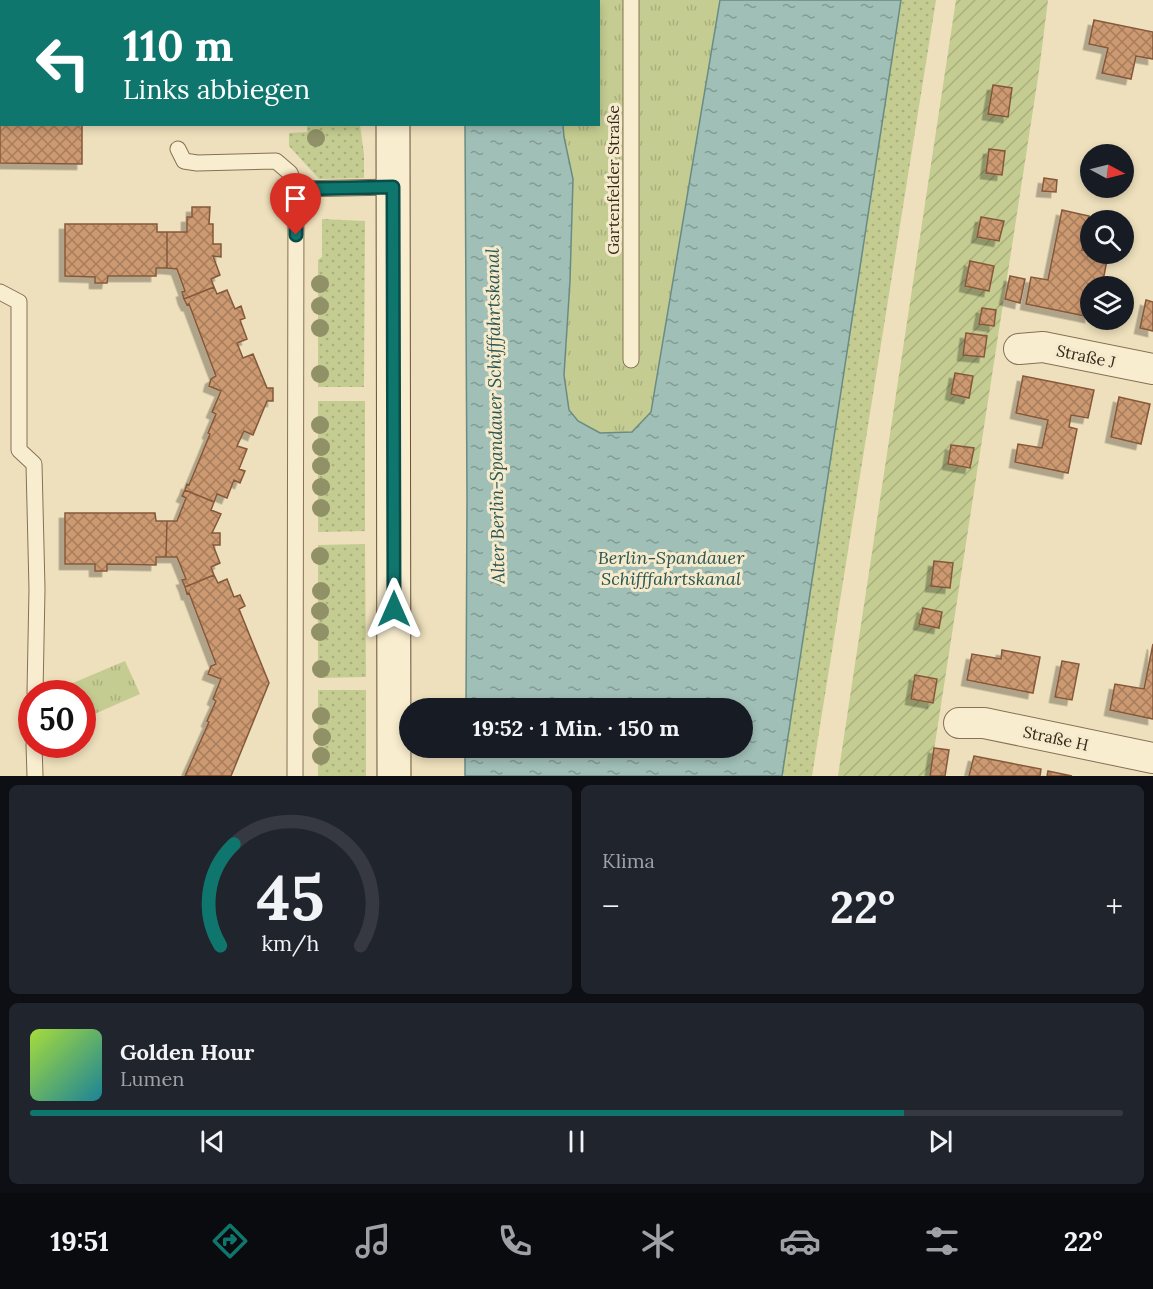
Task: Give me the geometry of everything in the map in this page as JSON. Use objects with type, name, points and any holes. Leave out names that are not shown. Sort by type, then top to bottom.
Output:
[{"type":"main road","points":[[393,126],[394,776]]},
{"type":"street","name":"Straße J","points":[[1019,349],[1043,347],[1153,369]]},
{"type":"street","name":"Straße H","points":[[959,723],[984,723],[1153,758]]},
{"type":"lane","name":"Gartenfelder Straße","points":[[631,0],[631,360]]},
{"type":"lane","points":[[178,149],[184,161],[197,163],[276,161],[290,173],[296,189],[295,776]]},
{"type":"lane","points":[[296,189],[393,187]]},
{"type":"lane","points":[[0,292],[19,302],[19,450],[34,464],[37,589],[35,680]]},
{"type":"lane","points":[[34,758],[35,776]]},
{"type":"green space","points":[[600,0],[720,0],[651,413],[632,432],[600,433],[578,421],[569,410],[564,375],[573,179],[563,126],[600,126]]},
{"type":"green space","points":[[901,0],[936,0],[812,776],[782,776]]},
{"type":"green space","points":[[956,0],[1048,0],[1039,71],[930,776],[838,776]]},
{"type":"green space","points":[[307,126],[360,126],[364,178],[319,179],[289,146],[289,133],[307,132]]},
{"type":"green space","points":[[322,219],[365,221],[364,387],[318,387],[318,260],[322,257]]},
{"type":"green space","points":[[318,401],[365,401],[365,531],[318,532]]},
{"type":"green space","points":[[365,544],[366,677],[318,678],[318,545]]},
{"type":"green space","points":[[125,661],[140,694],[96,713],[96,680],[80,680]]},
{"type":"green space","points":[[318,690],[366,690],[366,776],[318,776]]},
{"type":"water","name":"Berlin-Spandauer Schifffahrtskanal","points":[[720,0],[901,0],[782,776],[465,776],[465,758],[753,758],[753,698],[466,698],[465,126],[563,126],[573,179],[564,375],[569,410],[578,421],[600,433],[632,432],[651,412]]},
{"type":"building","points":[[1094,20],[1153,32],[1153,59],[1136,56],[1131,79],[1102,73],[1108,48],[1089,44]]},
{"type":"building","points":[[993,85],[1012,88],[1008,117],[988,114]]},
{"type":"building","points":[[0,126],[82,126],[82,164],[0,163]]},
{"type":"building","points":[[989,149],[1005,151],[1002,175],[986,173]]},
{"type":"building","points":[[1044,178],[1057,180],[1056,192],[1042,191]]},
{"type":"building","points":[[192,207],[210,207],[209,224],[213,224],[213,244],[221,244],[221,257],[213,256],[220,275],[211,279],[214,287],[184,299],[182,292],[185,291],[177,269],[167,268],[167,232],[187,232],[187,217],[192,217]]},
{"type":"building","points":[[1062,210],[1080,214],[1080,264],[1106,264],[1104,276],[1080,276],[1080,315],[1026,304],[1031,277],[1048,280]]},
{"type":"building","points":[[981,217],[1004,221],[999,241],[977,237]]},
{"type":"building","points":[[65,224],[157,224],[157,232],[167,232],[167,268],[156,268],[156,276],[108,276],[107,283],[95,283],[95,277],[65,276]]},
{"type":"building","points":[[970,261],[994,266],[989,291],[965,286]]},
{"type":"building","points":[[1010,276],[1025,279],[1020,303],[1005,299]]},
{"type":"building","points":[[214,287],[217,294],[227,290],[235,309],[241,306],[245,318],[240,320],[247,339],[237,343],[243,358],[253,354],[267,388],[273,388],[273,401],[267,401],[253,435],[244,431],[237,446],[247,449],[239,469],[245,471],[240,483],[234,480],[227,498],[217,494],[214,502],[185,490],[210,434],[208,433],[216,414],[212,412],[221,391],[209,386],[211,379],[216,376],[189,304],[187,305],[184,299]]},
{"type":"building","points":[[1146,300],[1153,302],[1153,331],[1140,328]]},
{"type":"building","points":[[982,308],[996,310],[994,326],[979,324]]},
{"type":"building","points":[[966,333],[987,336],[984,357],[963,355]]},
{"type":"building","points":[[955,373],[973,376],[969,398],[951,394]]},
{"type":"building","points":[[1023,376],[1094,390],[1088,418],[1071,415],[1069,427],[1077,429],[1068,473],[1015,462],[1018,444],[1042,448],[1048,420],[1016,413]]},
{"type":"building","points":[[1119,397],[1150,404],[1141,444],[1111,437]]},
{"type":"building","points":[[951,445],[974,448],[970,468],[948,464]]},
{"type":"building","points":[[185,490],[214,502],[211,510],[221,514],[212,533],[220,533],[220,545],[213,545],[220,563],[211,567],[214,575],[185,587],[182,580],[186,579],[177,557],[166,557],[167,521],[177,521],[186,498],[182,496]]},
{"type":"building","points":[[65,513],[155,513],[156,521],[167,521],[166,557],[156,557],[156,565],[107,564],[107,571],[95,571],[95,564],[65,564]]},
{"type":"building","points":[[934,561],[953,563],[950,588],[931,586]]},
{"type":"building","points":[[214,575],[218,583],[227,579],[234,597],[240,595],[245,606],[239,609],[269,683],[231,776],[185,776],[209,722],[207,721],[216,701],[213,699],[221,679],[208,674],[211,666],[216,664],[185,587]]},
{"type":"building","points":[[923,608],[942,612],[939,628],[919,624]]},
{"type":"building","points":[[1153,644],[1153,719],[1110,710],[1115,684],[1144,689]]},
{"type":"building","points":[[1002,650],[1040,657],[1033,693],[967,680],[972,654],[1001,659]]},
{"type":"building","points":[[1062,661],[1079,664],[1072,700],[1055,697]]},
{"type":"building","points":[[915,675],[937,679],[933,703],[911,699]]},
{"type":"building","points":[[934,748],[949,750],[945,776],[930,776]]},
{"type":"building","points":[[974,756],[1041,769],[1040,776],[969,776]]},
{"type":"building","points":[[1048,771],[1072,776],[1047,776]]},
{"type":"route","points":[[296,235],[296,189],[393,187],[394,609]]},
{"type":"water label","name":"Alter Berlin-Spandauer Schifffahrtskanal","points":[[495,416]]}]
